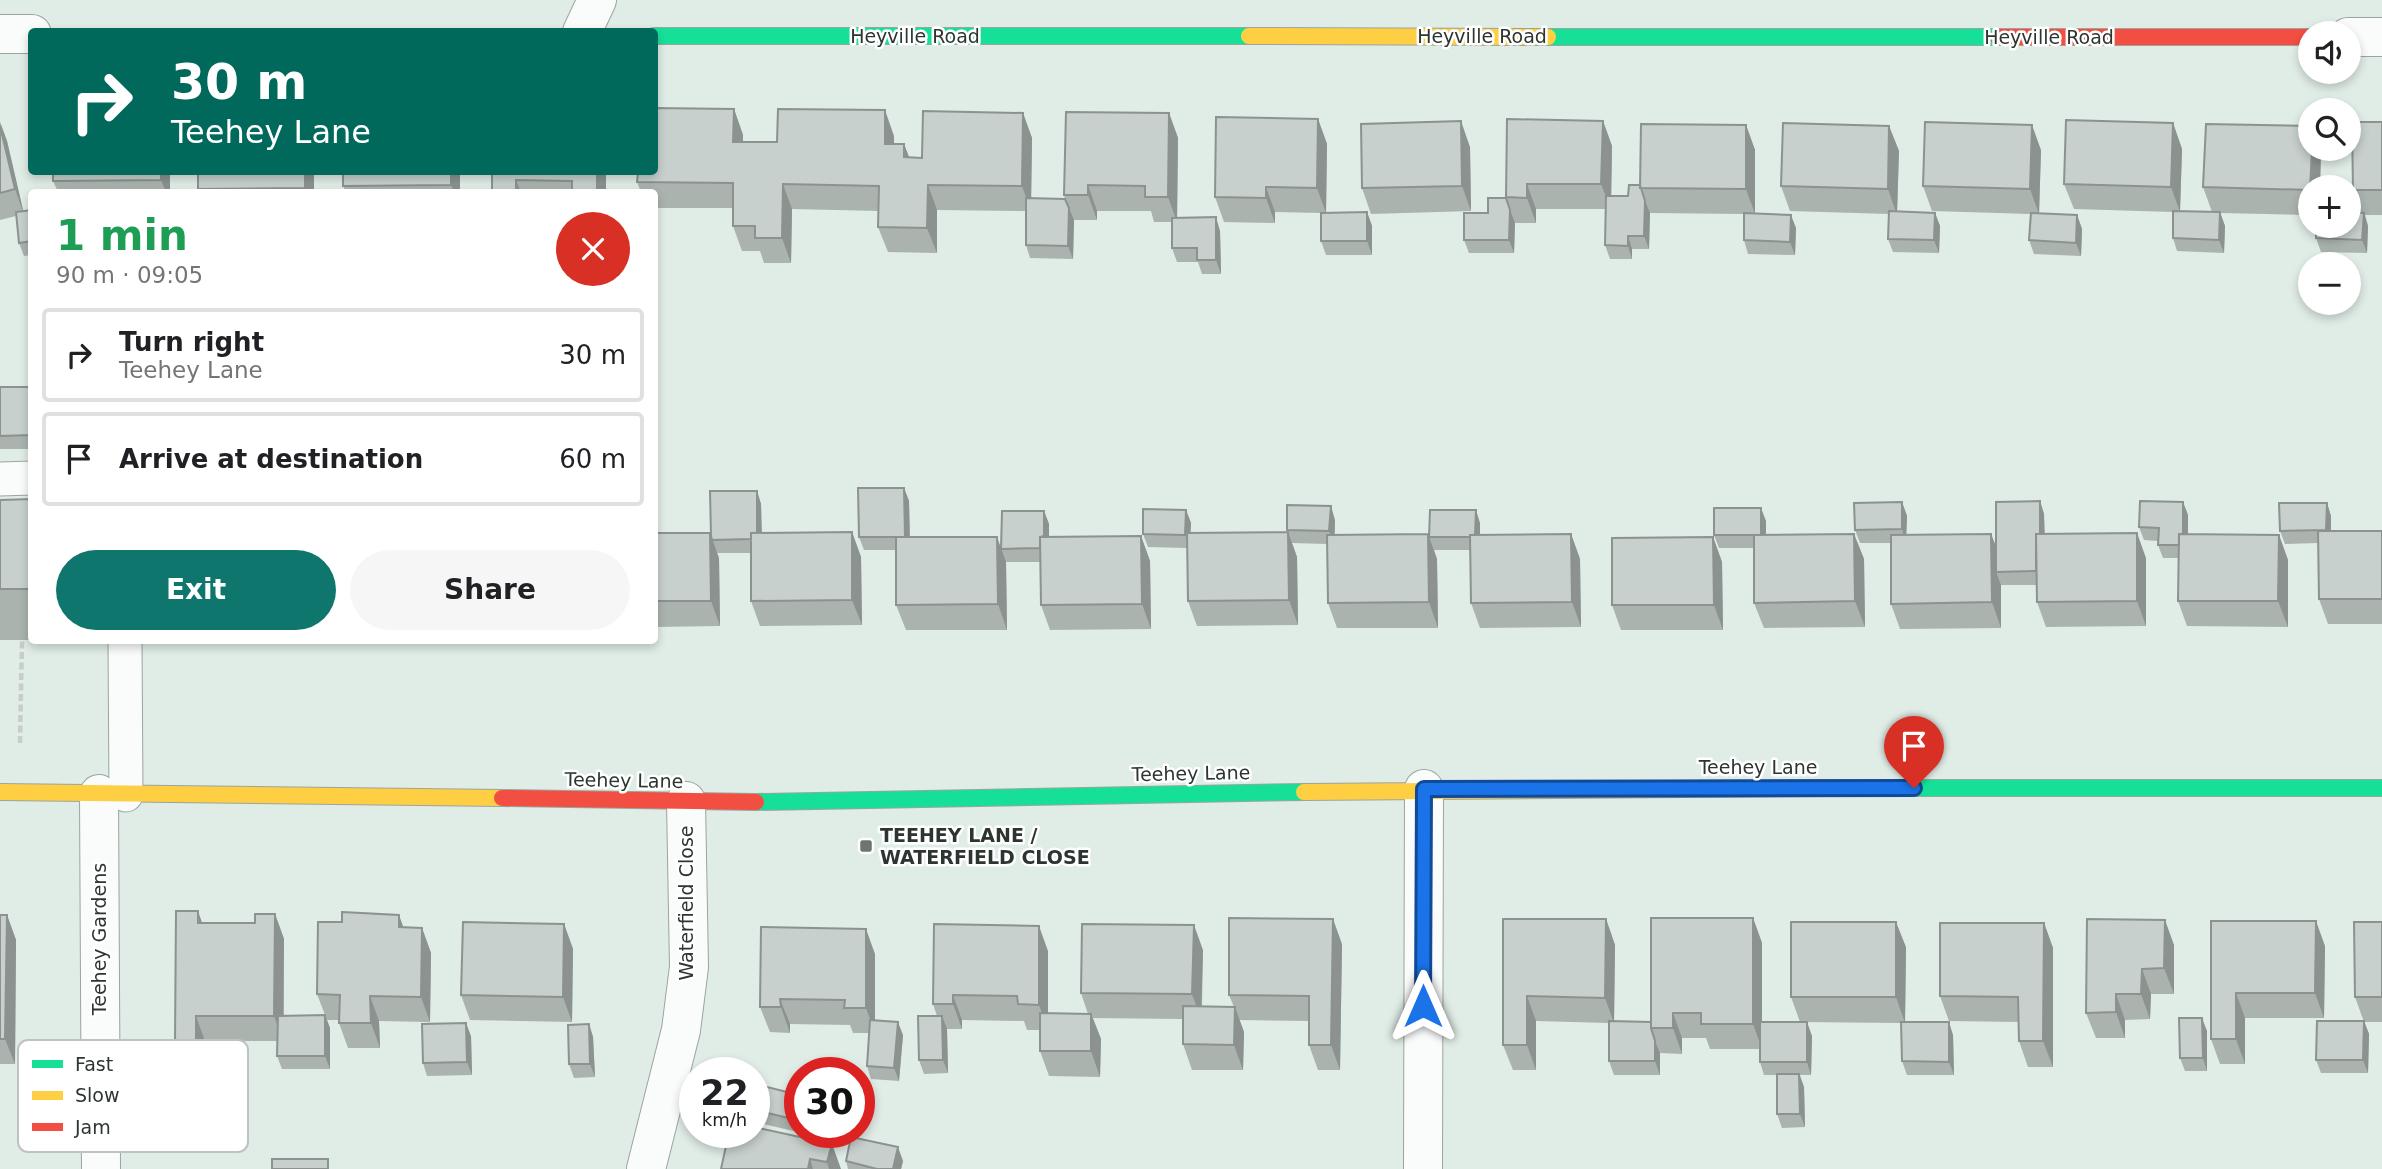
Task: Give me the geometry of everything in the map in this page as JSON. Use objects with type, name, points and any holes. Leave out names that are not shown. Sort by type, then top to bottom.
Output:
[{"type":"street","points":[[584,28],[597,0]]},
{"type":"street","points":[[0,34],[28,34]]},
{"type":"street","name":"Heyville Road","points":[[658,36],[2298,37]]},
{"type":"street","points":[[2361,37],[2382,37]]},
{"type":"street","name":"Teehey Lane","points":[[0,792],[790,802],[1424,789],[2382,788]]},
{"type":"street","points":[[1423,1169],[1424,789]]},
{"type":"street","name":"Teehey Gardens","points":[[105,1040],[112,794]]},
{"type":"street","name":"Waterfield Close","points":[[646,1169],[681,1030],[689,967],[687,801]]},
{"type":"lane","points":[[0,479],[28,478]]},
{"type":"lane","points":[[112,794],[125,644]]},
{"type":"path","points":[[19,792],[22,639]]},
{"type":"building","points":[[658,108],[734,109],[733,142],[777,142],[778,109],[885,110],[885,144],[904,144],[904,157],[922,158],[923,111],[1023,113],[1022,186],[928,185],[927,228],[878,227],[879,186],[783,184],[782,238],[755,238],[755,226],[733,226],[733,183],[637,182],[638,175],[658,175]]},
{"type":"building","points":[[1066,112],[1169,113],[1168,197],[1145,197],[1145,186],[1088,185],[1088,195],[1064,195]]},
{"type":"building","points":[[1216,117],[1318,119],[1317,188],[1266,187],[1266,198],[1215,197]]},
{"type":"building","points":[[1507,119],[1603,121],[1601,184],[1527,184],[1527,198],[1506,197]]},
{"type":"building","points":[[2066,120],[2173,123],[2171,187],[2064,184]]},
{"type":"building","points":[[1461,121],[1462,186],[1362,188],[1361,124]]},
{"type":"building","points":[[1925,122],[2032,125],[2030,189],[1923,186]]},
{"type":"building","points":[[2361,122],[2382,122],[2382,190],[2361,190],[2361,175],[2353,175],[2353,161],[2361,161]]},
{"type":"building","points":[[1783,123],[1889,126],[1888,189],[1781,186]]},
{"type":"building","points":[[1641,124],[1746,125],[1746,189],[1640,188]]},
{"type":"building","points":[[2206,124],[2298,126],[2298,161],[2311,161],[2311,175],[2298,175],[2298,190],[2203,187]]},
{"type":"building","points":[[0,126],[15,189],[0,193]]},
{"type":"building","points":[[53,175],[161,175],[161,180],[53,181]]},
{"type":"building","points":[[198,175],[305,175],[305,188],[198,189]]},
{"type":"building","points":[[343,175],[451,175],[451,185],[343,186]]},
{"type":"building","points":[[492,175],[597,175],[597,189],[572,189],[572,181],[516,180],[516,189],[492,189]]},
{"type":"building","points":[[1629,185],[1640,185],[1645,201],[1644,236],[1628,236],[1628,246],[1605,245],[1606,196],[1628,196]]},
{"type":"building","points":[[1026,198],[1065,199],[1069,208],[1068,246],[1026,245]]},
{"type":"building","points":[[1488,198],[1506,198],[1510,210],[1509,240],[1464,240],[1464,213],[1488,213]]},
{"type":"building","points":[[28,210],[28,242],[19,243],[16,212]]},
{"type":"building","points":[[1889,211],[1935,213],[1934,240],[1888,239]]},
{"type":"building","points":[[2173,211],[2220,212],[2219,240],[2173,238]]},
{"type":"building","points":[[1367,212],[1367,241],[1321,241],[1321,213]]},
{"type":"building","points":[[1744,213],[1791,215],[1790,242],[1744,240]]},
{"type":"building","points":[[2031,213],[2077,215],[2076,243],[2029,240]]},
{"type":"building","points":[[2361,213],[2364,213],[2362,240],[2316,238],[2361,238]]},
{"type":"building","points":[[1216,217],[1216,260],[1197,260],[1197,248],[1172,248],[1172,218]]},
{"type":"building","points":[[0,387],[28,387],[28,435],[0,436]]},
{"type":"building","points":[[858,488],[904,488],[905,537],[859,537]]},
{"type":"building","points":[[710,491],[757,491],[757,533],[751,533],[751,539],[712,540]]},
{"type":"building","points":[[28,499],[28,589],[0,589],[0,500]]},
{"type":"building","points":[[2040,501],[2040,534],[2036,534],[2036,571],[1996,572],[1996,502]]},
{"type":"building","points":[[2140,501],[2183,502],[2183,534],[2179,534],[2179,545],[2158,545],[2159,528],[2139,527]]},
{"type":"building","points":[[1902,502],[1902,529],[1855,530],[1854,503]]},
{"type":"building","points":[[2279,503],[2327,503],[2326,530],[2280,531]]},
{"type":"building","points":[[1287,505],[1331,506],[1329,531],[1287,530]]},
{"type":"building","points":[[1714,508],[1761,508],[1761,535],[1714,535]]},
{"type":"building","points":[[1143,509],[1186,510],[1185,535],[1143,534]]},
{"type":"building","points":[[1430,510],[1476,510],[1475,535],[1429,537]]},
{"type":"building","points":[[1002,511],[1044,511],[1044,536],[1040,537],[1040,548],[1001,549]]},
{"type":"building","points":[[2318,531],[2382,531],[2382,599],[2319,599]]},
{"type":"building","points":[[852,532],[852,600],[751,601],[751,533]]},
{"type":"building","points":[[1288,532],[1289,600],[1188,601],[1187,533]]},
{"type":"building","points":[[658,533],[710,533],[711,601],[658,601]]},
{"type":"building","points":[[2137,533],[2137,601],[2037,602],[2036,534]]},
{"type":"building","points":[[1428,534],[1429,602],[1328,603],[1327,535]]},
{"type":"building","points":[[1571,534],[1572,602],[1471,603],[1470,535]]},
{"type":"building","points":[[1854,534],[1855,601],[1754,603],[1754,535]]},
{"type":"building","points":[[1991,534],[1992,602],[1891,604],[1891,535]]},
{"type":"building","points":[[2179,534],[2279,535],[2278,601],[2178,601]]},
{"type":"building","points":[[1141,536],[1142,604],[1041,605],[1040,537]]},
{"type":"building","points":[[896,537],[997,537],[998,604],[896,605]]},
{"type":"building","points":[[1713,537],[1714,605],[1612,605],[1612,538]]},
{"type":"building","points":[[176,911],[198,911],[198,923],[255,923],[255,914],[275,914],[274,1016],[196,1016],[196,1040],[175,1040]]},
{"type":"building","points":[[342,912],[399,915],[399,927],[422,928],[421,997],[370,996],[371,1023],[339,1023],[340,995],[317,994],[318,922],[342,922]]},
{"type":"building","points":[[0,915],[7,915],[5,1039],[0,1039]]},
{"type":"building","points":[[1229,918],[1333,919],[1331,1045],[1309,1045],[1309,996],[1229,995]]},
{"type":"building","points":[[1651,918],[1753,918],[1753,1024],[1701,1024],[1701,1013],[1673,1013],[1673,1028],[1651,1028]]},
{"type":"building","points":[[1503,919],[1606,919],[1605,998],[1527,996],[1527,1045],[1503,1045]]},
{"type":"building","points":[[2087,919],[2165,920],[2164,968],[2142,969],[2141,994],[2116,994],[2116,1012],[2086,1013]]},
{"type":"building","points":[[2211,921],[2316,921],[2315,993],[2236,993],[2236,1039],[2211,1039]]},
{"type":"building","points":[[463,922],[564,924],[563,997],[461,995]]},
{"type":"building","points":[[1791,922],[1896,922],[1896,997],[1791,997]]},
{"type":"building","points":[[2354,922],[2382,922],[2382,997],[2355,997]]},
{"type":"building","points":[[1940,923],[2044,923],[2043,1041],[2019,1041],[2018,997],[1940,996]]},
{"type":"building","points":[[934,924],[1039,926],[1039,1005],[1018,1004],[1017,996],[953,995],[953,1004],[933,1004]]},
{"type":"building","points":[[1082,924],[1194,925],[1192,994],[1081,993]]},
{"type":"building","points":[[761,927],[866,929],[866,1008],[844,1008],[845,1000],[780,999],[781,1007],[760,1007]]},
{"type":"building","points":[[1183,1006],[1235,1007],[1234,1045],[1183,1044]]},
{"type":"building","points":[[1040,1013],[1091,1014],[1091,1051],[1040,1051]]},
{"type":"building","points":[[325,1015],[325,1056],[277,1056],[278,1016]]},
{"type":"building","points":[[918,1016],[942,1016],[943,1060],[919,1060]]},
{"type":"building","points":[[2179,1018],[2202,1018],[2203,1058],[2180,1058]]},
{"type":"building","points":[[870,1020],[898,1022],[894,1068],[875,1067],[875,1057],[868,1057]]},
{"type":"building","points":[[1609,1021],[1651,1022],[1655,1061],[1609,1061]]},
{"type":"building","points":[[2317,1021],[2364,1021],[2363,1060],[2316,1060]]},
{"type":"building","points":[[1760,1022],[1807,1022],[1807,1062],[1760,1062]]},
{"type":"building","points":[[1901,1022],[1949,1022],[1949,1062],[1902,1061]]},
{"type":"building","points":[[466,1023],[467,1062],[423,1063],[422,1024]]},
{"type":"building","points":[[589,1024],[590,1064],[569,1064],[568,1025]]},
{"type":"building","points":[[1777,1074],[1799,1074],[1800,1114],[1777,1114]]},
{"type":"building","points":[[770,1088],[784,1091],[784,1117],[770,1114]]},
{"type":"building","points":[[770,1130],[784,1134],[784,1148],[831,1148],[827,1162],[810,1159],[808,1169],[721,1169],[726,1148],[770,1148]]},
{"type":"building","points":[[875,1142],[898,1147],[893,1169],[877,1169],[846,1161],[849,1148],[875,1148]]},
{"type":"building","points":[[272,1159],[328,1159],[328,1169],[272,1169]]},
{"type":"traffic: fast","points":[[658,36],[1249,36]]},
{"type":"traffic: fast","points":[[1548,37],[1998,37]]},
{"type":"traffic: fast","points":[[1825,788],[2382,788]]},
{"type":"traffic: fast","points":[[756,802],[1304,792]]},
{"type":"traffic: slow","points":[[1249,36],[1548,37]]},
{"type":"traffic: slow","points":[[1304,792],[1825,788]]},
{"type":"traffic: slow","points":[[0,792],[502,798]]},
{"type":"traffic: jam","points":[[1998,37],[2298,37]]},
{"type":"traffic: jam","points":[[502,798],[756,802]]},
{"type":"place","name":"TEEHEY LANE / WATERFIELD CLOSE","points":[[866,846]]},
{"type":"route","points":[[1423,1006],[1424,789],[1914,788]]}]
